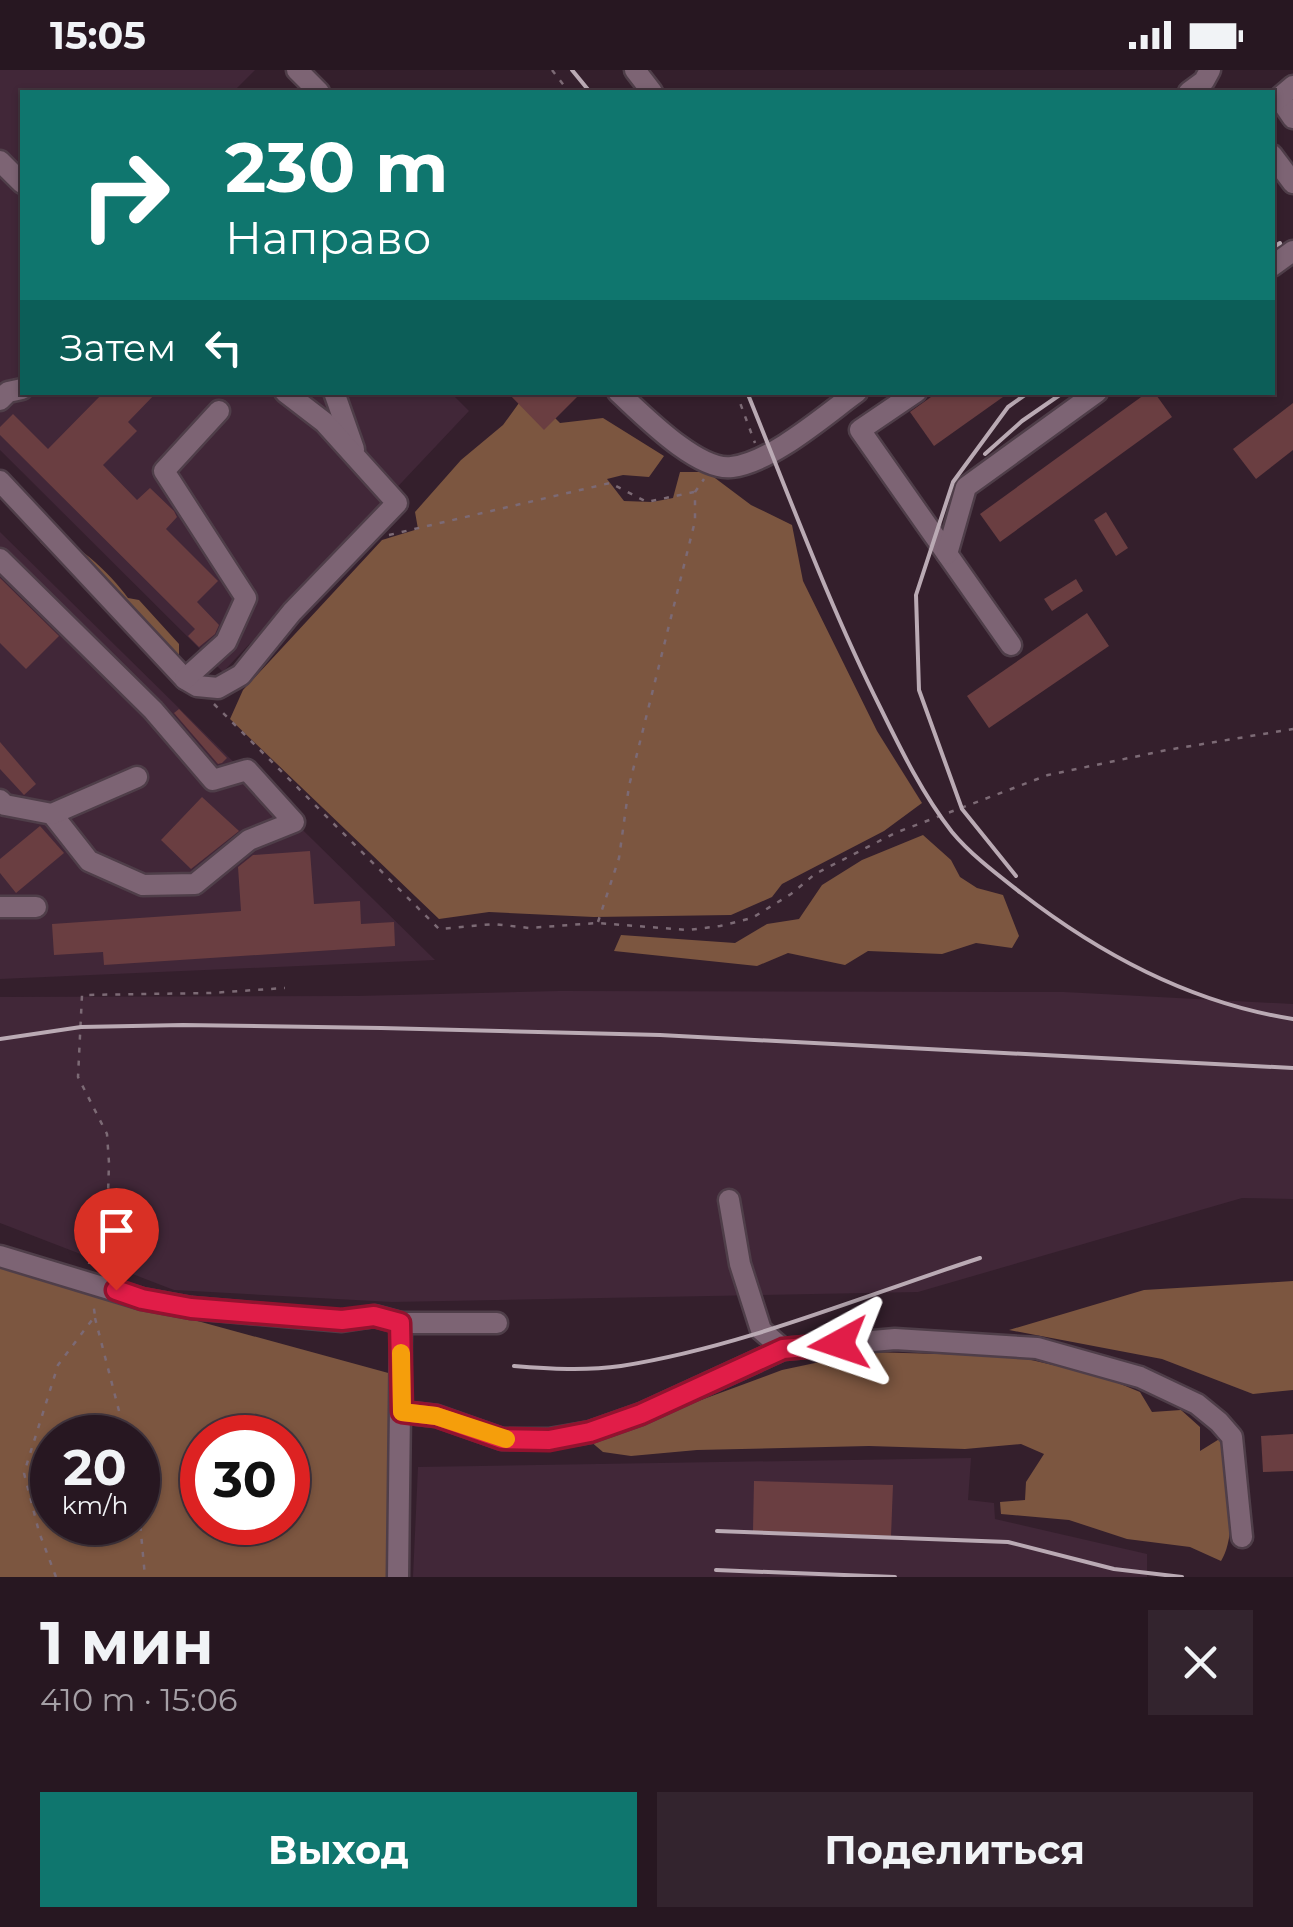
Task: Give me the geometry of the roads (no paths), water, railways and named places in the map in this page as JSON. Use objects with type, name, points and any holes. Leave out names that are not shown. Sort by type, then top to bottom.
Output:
[{"type":"street","points":[[297,70],[317,90]]},
{"type":"street","points":[[634,70],[650,90]]},
{"type":"street","points":[[1191,90],[1210,70]]},
{"type":"street","points":[[1282,96],[1293,118]]},
{"type":"street","points":[[1275,158],[1293,183]]},
{"type":"street","points":[[0,161],[20,181]]},
{"type":"street","points":[[0,482],[185,679],[197,686],[218,688],[241,674],[292,612],[397,504],[324,422],[289,395]]},
{"type":"street","points":[[335,395],[358,460]]},
{"type":"street","points":[[621,395],[672,440],[714,465],[730,468],[765,456],[849,398],[860,430],[1011,645]]},
{"type":"street","points":[[860,430],[912,395]]},
{"type":"street","points":[[947,554],[966,486],[1093,395]]},
{"type":"street","points":[[185,679],[226,642],[246,598],[164,471],[219,411]]},
{"type":"street","points":[[0,559],[152,710],[213,780],[246,770],[294,822],[249,840],[194,884],[143,886],[90,861],[52,814]]},
{"type":"street","points":[[2,804],[52,814],[137,777]]},
{"type":"street","points":[[0,908],[36,908]]},
{"type":"street","points":[[730,1200],[740,1264],[760,1330],[783,1349]]},
{"type":"street","points":[[0,1256],[142,1299],[191,1308],[342,1320],[374,1316],[400,1323],[497,1323]]},
{"type":"street","points":[[398,1577],[400,1323]]},
{"type":"street","points":[[402,1412],[436,1416],[502,1439],[549,1440],[590,1432],[641,1414],[783,1349],[895,1338],[1038,1348],[1140,1377],[1198,1404],[1232,1437],[1242,1537]]},
{"type":"railway","points":[[572,70],[588,90]]},
{"type":"railway","points":[[1275,246],[1280,243]]},
{"type":"railway","points":[[748,395],[861,669],[913,772],[952,832],[976,857],[1051,916],[1115,956],[1219,1001],[1293,1019]]},
{"type":"railway","points":[[1016,876],[962,809],[919,690],[916,595],[953,482],[1008,407],[1025,395]]},
{"type":"railway","points":[[985,454],[1060,395]]},
{"type":"railway","points":[[0,1039],[81,1027],[381,1028],[660,1035],[1293,1068]]},
{"type":"railway","points":[[514,1366],[595,1369],[666,1357],[802,1319],[980,1258]]},
{"type":"railway","points":[[717,1531],[1008,1542],[1114,1569],[1182,1577]]},
{"type":"railway","points":[[716,1570],[895,1577]]}]
